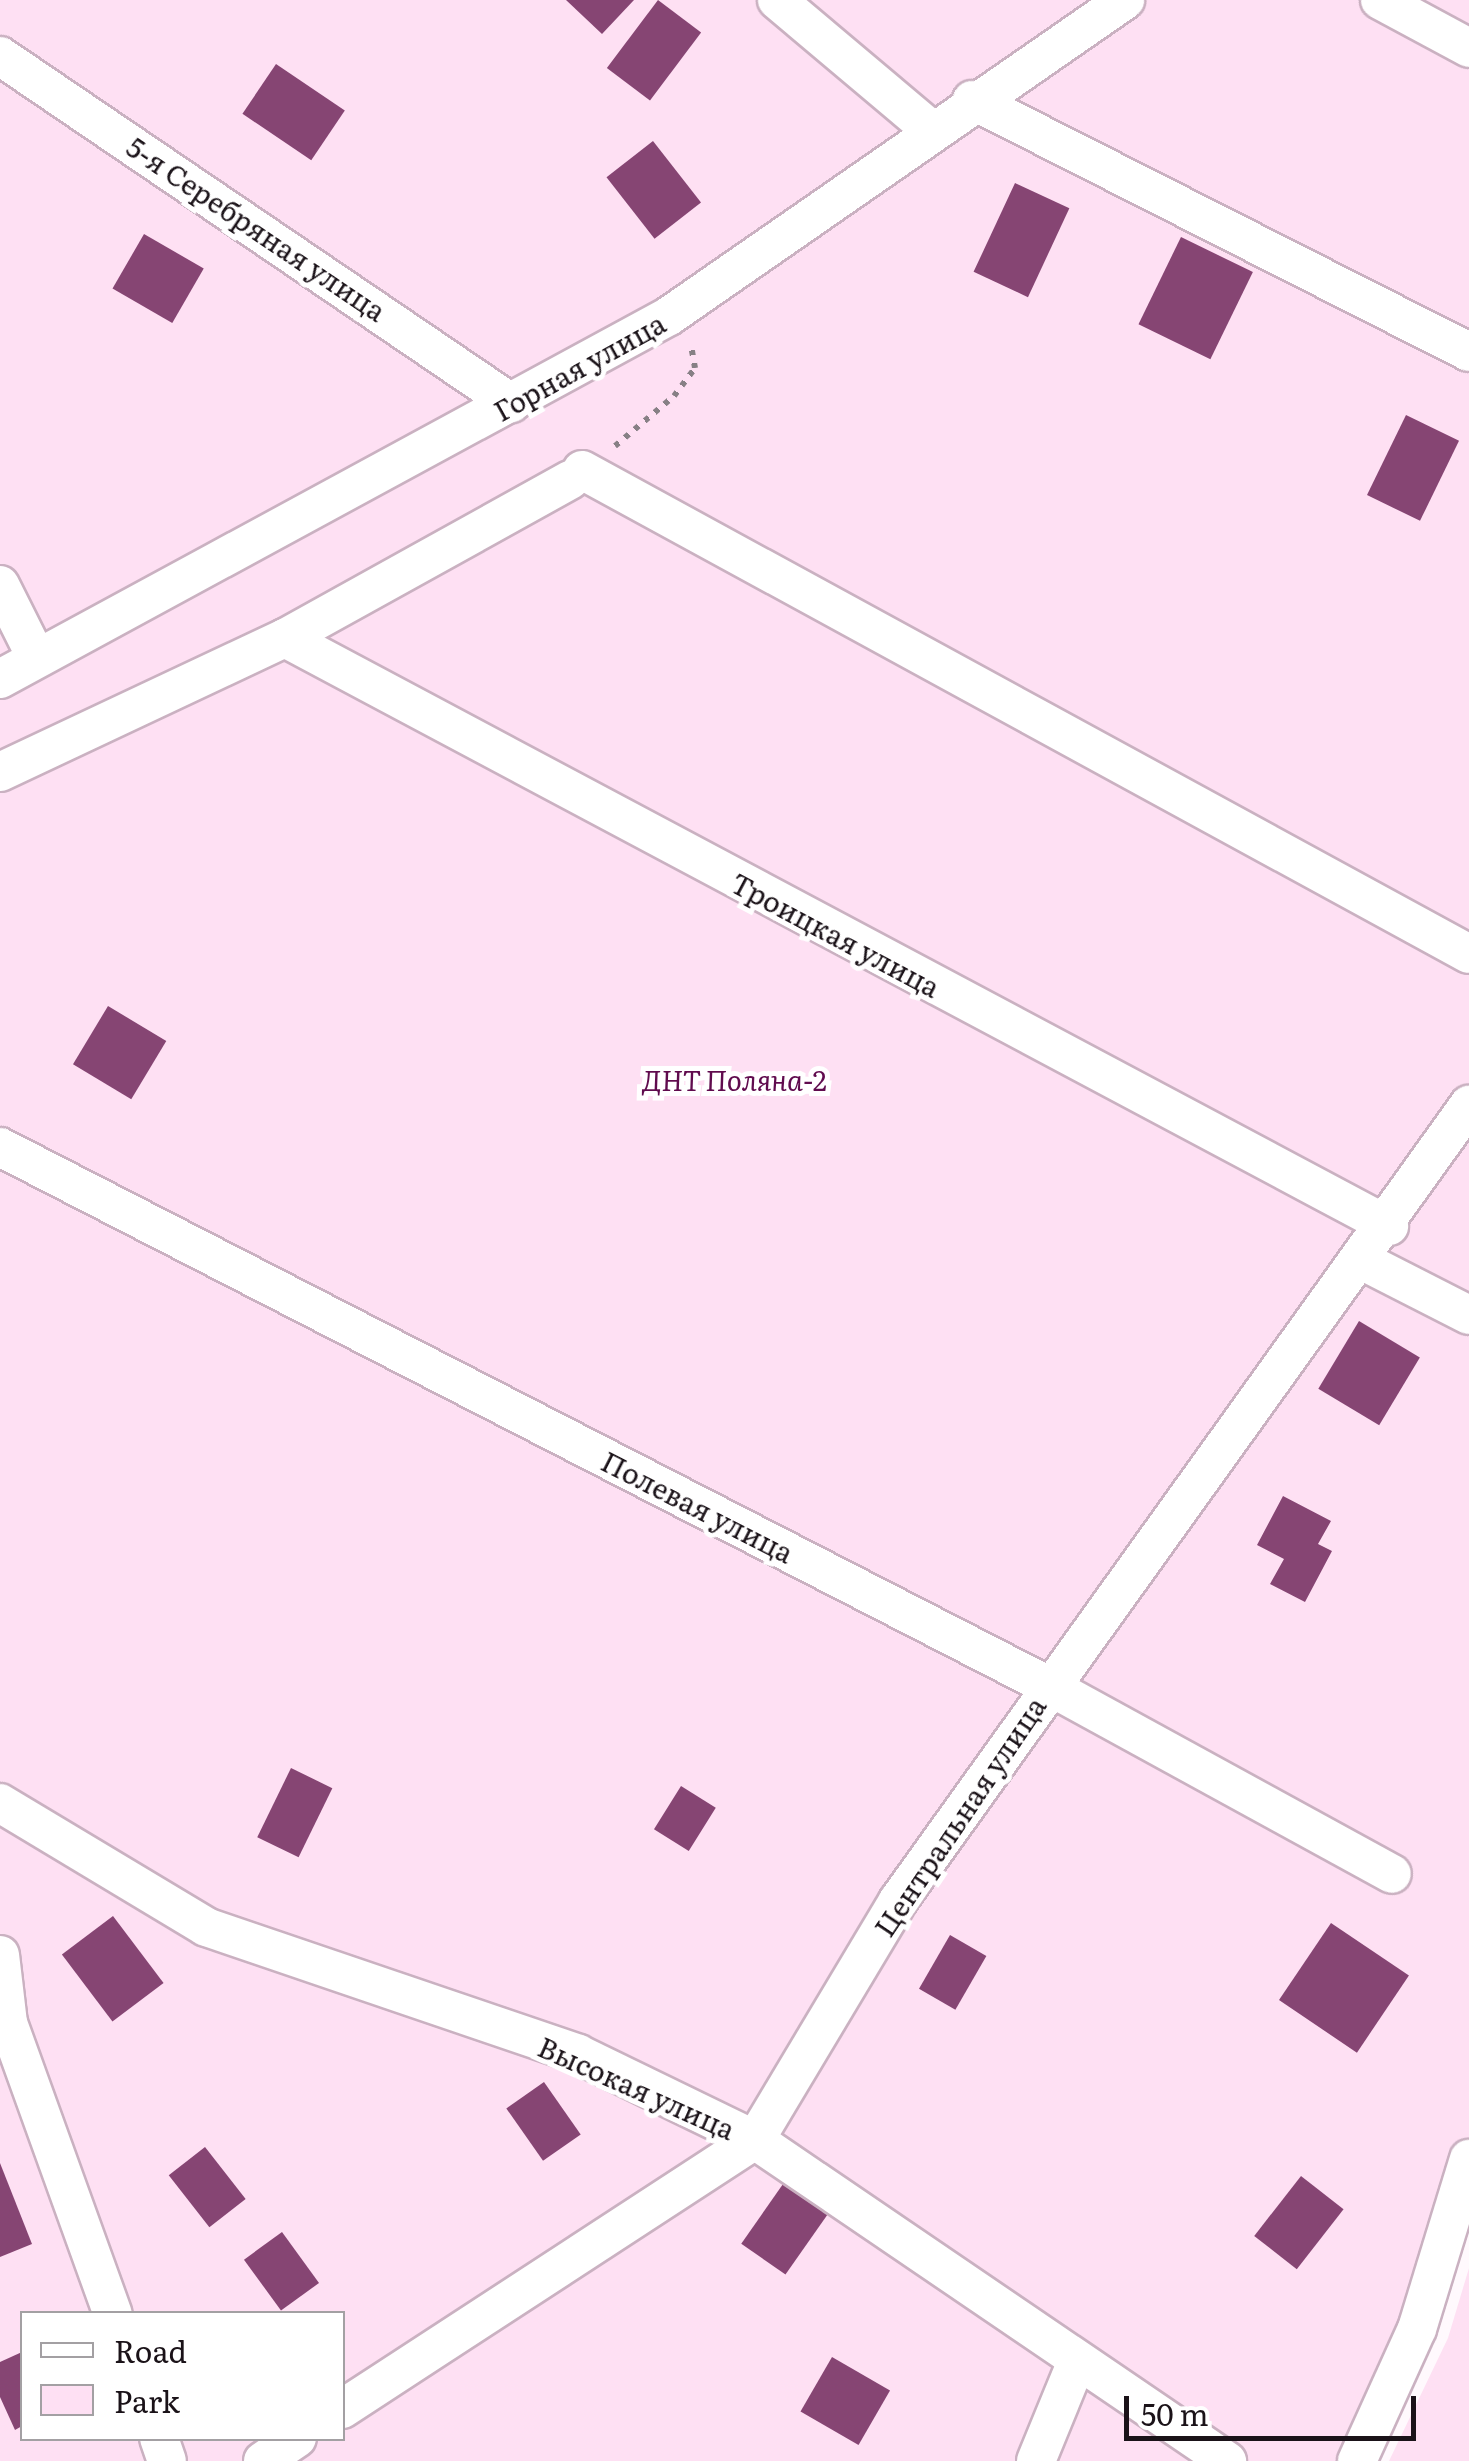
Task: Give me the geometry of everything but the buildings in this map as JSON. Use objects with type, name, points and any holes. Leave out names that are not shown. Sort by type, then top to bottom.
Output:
[{"type":"street","points":[[777,0],[929,128]]},
{"type":"street","name":"Горная улица","points":[[0,678],[674,313],[929,128],[1125,0]]},
{"type":"street","points":[[1380,0],[1469,48]]},
{"type":"street","name":"5-я Серебряная улица","points":[[0,56],[511,403]]},
{"type":"street","points":[[972,100],[1469,352]]},
{"type":"street","points":[[0,772],[285,638],[576,475],[1469,954]]},
{"type":"street","points":[[0,586],[36,657]]},
{"type":"street","name":"Троицкая улица","points":[[285,638],[1389,1226]]},
{"type":"street","name":"Центральная улица","points":[[345,2407],[755,2140],[898,1901],[1047,1685],[1389,1226],[1469,1105]]},
{"type":"street","name":"Полевая улица","points":[[0,1147],[1047,1685],[1392,1874]]},
{"type":"street","points":[[1361,1260],[1469,1315]]},
{"type":"street","name":"Высокая улица","points":[[0,1802],[206,1927],[578,2054],[755,2140],[1227,2461]]},
{"type":"street","points":[[0,1955],[8,2023],[113,2311]]},
{"type":"street","points":[[1357,2461],[1418,2329],[1469,2159]]},
{"type":"street","points":[[1036,2461],[1077,2360]]},
{"type":"street","points":[[263,2461],[293,2441]]},
{"type":"path","points":[[576,475],[659,414],[695,368],[674,313]]},
{"type":"green space","name":"ДНТ Поляна-2","points":[[0,0],[1469,0],[1469,2159],[1357,2461],[0,2461]]},
{"type":"green space","points":[[1469,2268],[1469,2461],[1389,2461],[1448,2338]]}]
